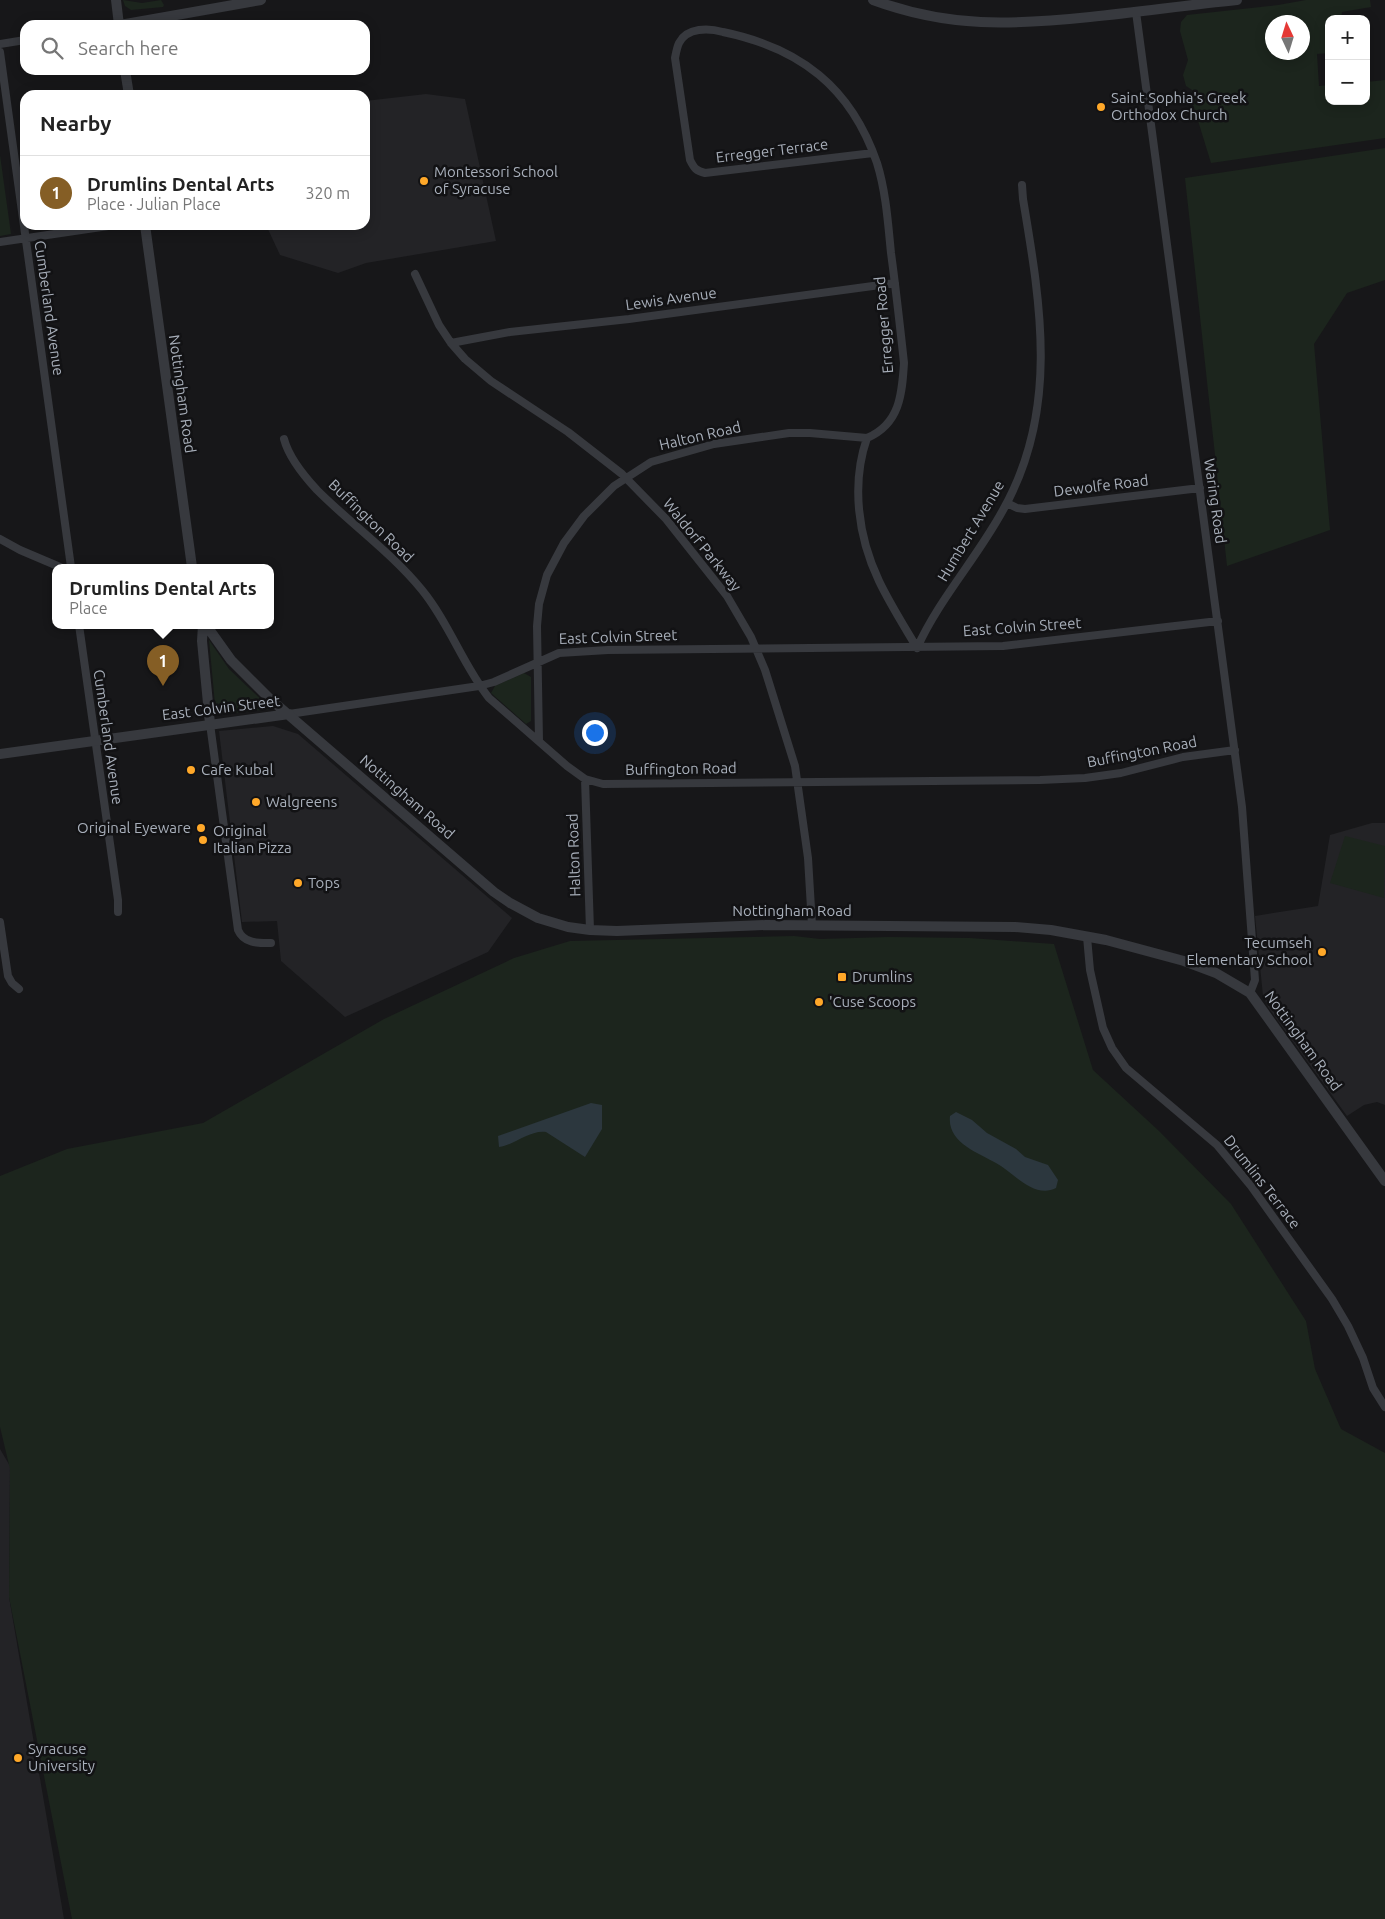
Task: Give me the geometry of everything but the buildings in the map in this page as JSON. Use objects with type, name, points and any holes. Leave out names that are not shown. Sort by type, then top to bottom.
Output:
[{"type":"street","points":[[116,0],[119,20]]},
{"type":"street","points":[[148,20],[262,0]]},
{"type":"street","points":[[873,0],[927,16],[994,24],[1043,22],[1237,0]]},
{"type":"street","name":"Waring Road","points":[[1136,12],[1242,807],[1255,980],[1250,993]]},
{"type":"street","name":"Erregger Terrace","points":[[702,29],[715,30],[747,36],[798,58],[844,100],[857,119],[873,153],[705,173],[699,172],[694,168],[690,160],[675,58],[679,44],[688,34],[702,29]]},
{"type":"street","points":[[0,44],[20,41]]},
{"type":"street","name":"Cumberland Avenue","points":[[0,52],[20,195]]},
{"type":"street","points":[[126,75],[128,90]]},
{"type":"street","name":"Erregger Road","points":[[867,438],[877,434],[884,428],[897,409],[902,390],[904,363],[885,200],[873,153]]},
{"type":"street","name":"Humbert Avenue","points":[[917,648],[933,616],[975,556],[1007,503],[1033,436],[1038,416],[1041,382],[1041,332],[1022,185]]},
{"type":"street","name":"Cumberland Avenue","points":[[25,230],[71,564]]},
{"type":"street","points":[[0,242],[81,230]]},
{"type":"street","name":"Nottingham Road","points":[[146,230],[192,564]]},
{"type":"street","name":"Waldorf Parkway","points":[[415,274],[439,325],[465,359],[491,381],[568,432],[626,478],[666,519],[727,596],[757,648],[798,783],[808,858],[812,925]]},
{"type":"street","name":"Lewis Avenue","points":[[451,343],[510,332],[629,319],[895,283]]},
{"type":"street","name":"Halton Road","points":[[539,741],[537,626],[539,604],[547,575],[564,543],[584,516],[614,486],[651,462],[675,453],[714,444],[789,433],[867,438]]},
{"type":"street","points":[[867,438],[858,470],[858,499],[868,555],[879,582],[917,648]]},
{"type":"street","name":"Buffington Road","points":[[284,439],[299,468],[313,485],[379,546],[422,590],[461,650],[479,686],[488,698],[567,766],[585,779],[603,784],[1085,778],[1121,773],[1183,757],[1235,750]]},
{"type":"street","name":"Dewolfe Road","points":[[1007,503],[1024,509],[1200,488]]},
{"type":"street","points":[[0,539],[53,564]]},
{"type":"street","name":"East Colvin Street","points":[[0,754],[479,686],[494,682],[559,653],[608,650],[1012,646],[1218,621]]},
{"type":"street","name":"Cumberland Avenue","points":[[80,629],[118,900],[118,912]]},
{"type":"street","points":[[204,629],[202,641],[210,724],[238,930],[246,940],[254,943],[272,943]]},
{"type":"street","name":"Nottingham Road","points":[[207,629],[231,660],[248,678],[289,714],[494,892],[538,918],[568,927],[617,931],[812,925],[1016,927],[1050,930],[1087,937],[1184,961],[1216,973],[1250,993],[1385,1181]]},
{"type":"street","name":"Halton Road","points":[[585,779],[590,930]]},
{"type":"street","points":[[0,922],[8,976],[19,989]]},
{"type":"street","name":"Drumlins Terrace","points":[[1087,937],[1090,970],[1103,1028],[1112,1048],[1126,1068],[1217,1145],[1251,1186],[1332,1299],[1348,1326],[1363,1358],[1373,1388],[1385,1407]]},
{"type":"shaded area","points":[[123,0],[142,3],[161,0],[164,5],[163,7],[131,10],[125,6]]},
{"type":"shaded area","points":[[1306,0],[1370,0],[1371,7],[1342,12],[1342,15],[1325,15],[1325,53],[1317,54],[1319,86],[1325,85],[1325,105],[1370,105],[1370,82],[1385,80],[1385,138],[1211,163],[1191,98],[1192,90],[1186,86],[1183,75],[1188,60],[1180,31],[1181,22],[1187,15]]},
{"type":"shaded area","name":"Montessori School of Syracuse","points":[[426,94],[465,99],[496,241],[366,263],[338,273],[280,255],[268,230],[370,230],[370,100]]},
{"type":"shaded area","points":[[1385,148],[1385,280],[1347,293],[1314,344],[1330,530],[1227,566],[1185,178]]},
{"type":"shaded area","points":[[0,155],[11,234],[0,236]]},
{"type":"shaded area","points":[[209,640],[229,669],[271,709],[216,715]]},
{"type":"shaded area","points":[[524,673],[531,677],[531,721],[526,724],[491,693],[495,686]]},
{"type":"shaded area","points":[[273,726],[298,734],[512,918],[488,952],[345,1017],[281,961],[277,921],[242,922],[219,731]]},
{"type":"shaded area","name":"Tecumseh Elementary School","points":[[1372,823],[1385,823],[1385,1105],[1377,1102],[1364,1105],[1347,1116],[1268,1007],[1263,996],[1255,916],[1318,906],[1330,835]]},
{"type":"shaded area","points":[[1345,836],[1385,846],[1384,898],[1330,883]]},
{"type":"shaded area","points":[[794,936],[820,939],[889,937],[970,938],[1054,944],[1093,1070],[1159,1131],[1231,1204],[1306,1321],[1315,1369],[1341,1429],[1385,1453],[1385,1919],[72,1919],[9,1597],[10,1469],[0,1427],[0,1176],[67,1149],[203,1123],[384,1019],[514,958],[570,941]]},
{"type":"shaded area","points":[[591,1103],[602,1105],[602,1129],[585,1157],[546,1132],[534,1133],[511,1144],[499,1147],[498,1136]]},
{"type":"shaded area","points":[[956,1112],[972,1120],[987,1133],[1016,1149],[1025,1157],[1048,1165],[1058,1180],[1056,1188],[1040,1190],[1032,1188],[1003,1167],[966,1146],[959,1140],[950,1125],[950,1116]]},
{"type":"shaded area","name":"Syracuse University","points":[[0,1449],[10,1466],[9,1597],[64,1919],[0,1919]]},
{"type":"place","name":"Saint Sophia's Greek Orthodox Church","points":[[1101,107]]},
{"type":"place","name":"Montessori School of Syracuse","points":[[424,181]]},
{"type":"place","name":"Drumlins Dental Arts","points":[[163,686]]},
{"type":"place","name":"Cafe Kubal","points":[[191,770]]},
{"type":"place","name":"Walgreens","points":[[256,802]]},
{"type":"place","name":"Original Eyeware","points":[[201,828]]},
{"type":"place","name":"Original Italian Pizza","points":[[203,840]]},
{"type":"place","name":"Tops","points":[[298,883]]},
{"type":"place","name":"Tecumseh Elementary School","points":[[1322,952]]},
{"type":"place","name":"Drumlins","points":[[842,977]]},
{"type":"place","name":"'Cuse Scoops","points":[[819,1002]]},
{"type":"place","name":"Syracuse University","points":[[18,1758]]}]
